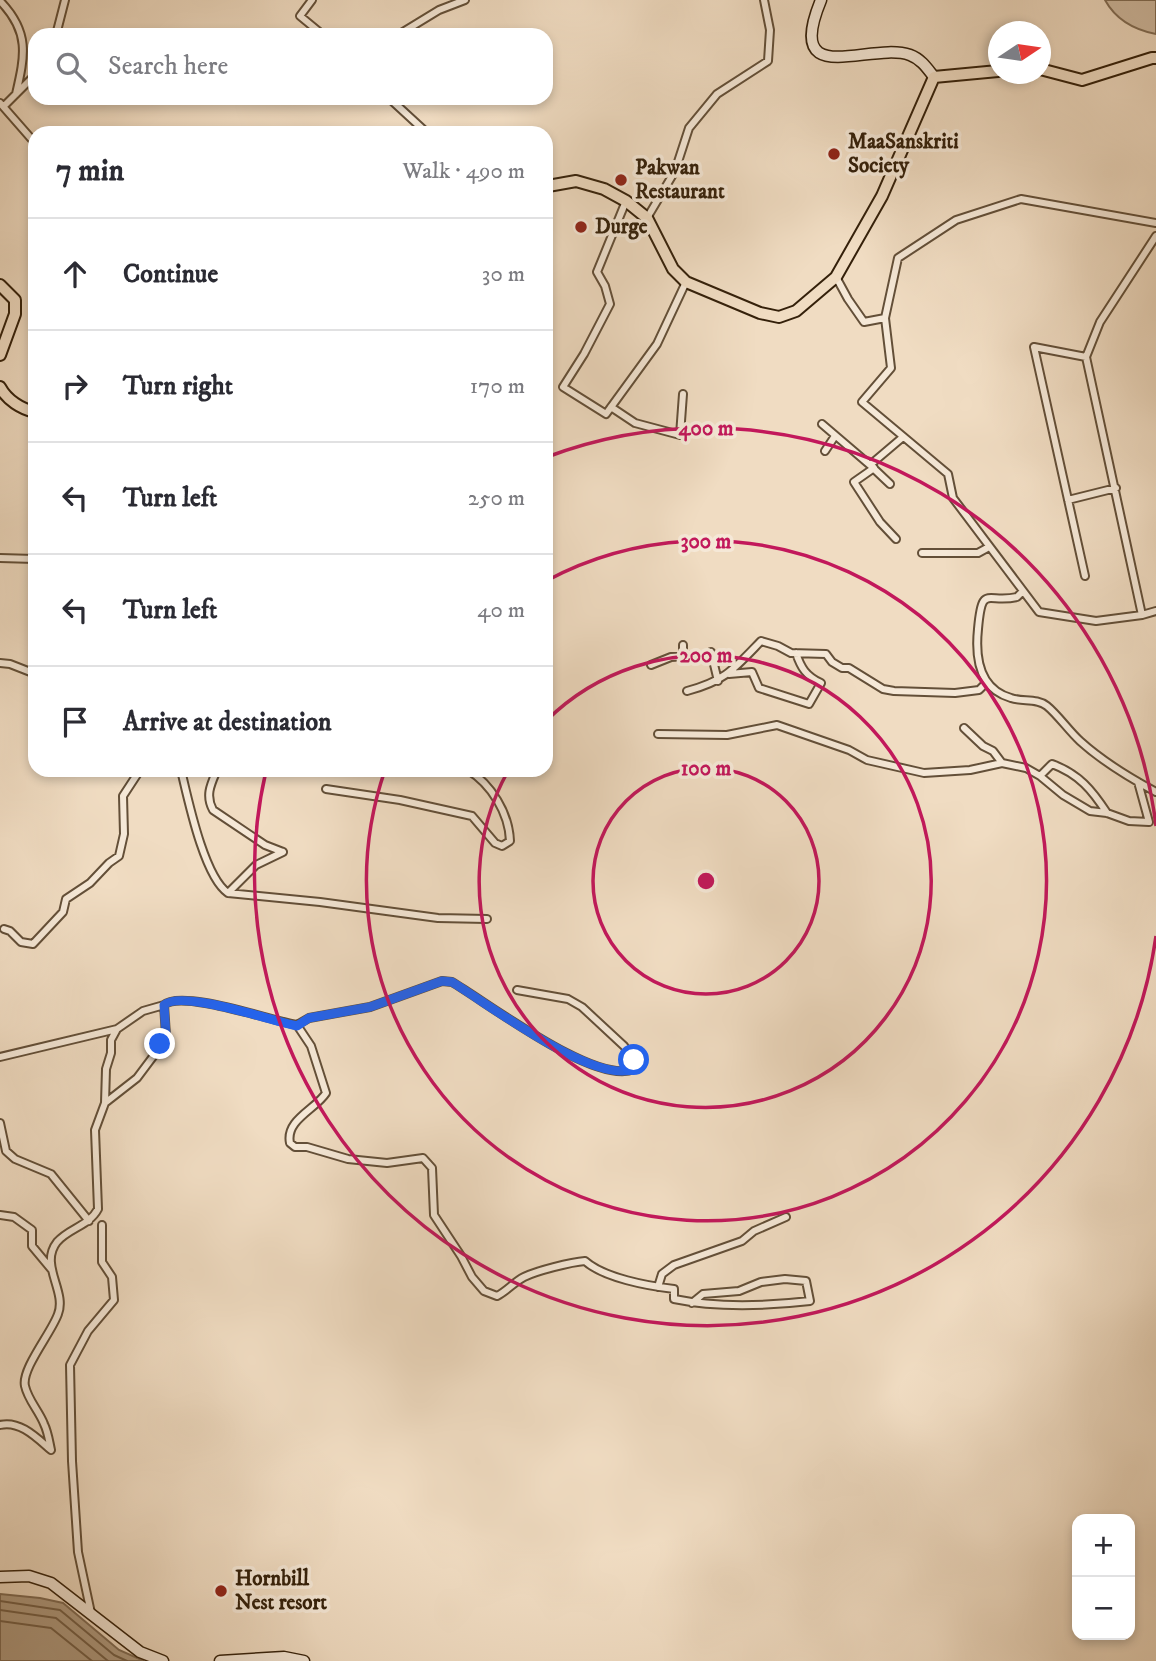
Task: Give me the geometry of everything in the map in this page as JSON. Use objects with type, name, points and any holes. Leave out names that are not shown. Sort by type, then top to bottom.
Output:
[{"type":"main road","points":[[818,3],[812,38],[817,50],[825,57],[831,59],[875,53],[901,53],[919,60],[934,77]]},
{"type":"main road","points":[[1051,72],[1082,80],[1156,58]]},
{"type":"main road","points":[[934,77],[988,72]]},
{"type":"main road","points":[[553,186],[576,181],[604,189],[626,201],[647,218],[673,269],[686,282],[732,303],[779,317],[796,311],[836,277],[882,196],[934,77]]},
{"type":"main road","points":[[0,285],[15,300],[15,314],[0,355]]},
{"type":"main road","points":[[0,387],[4,395],[28,411]]},
{"type":"main road","points":[[0,1577],[29,1576],[51,1583],[140,1652],[163,1661]]},
{"type":"main road","points":[[220,1661],[284,1657],[304,1661]]},
{"type":"street","points":[[58,28],[65,0]]},
{"type":"street","points":[[312,0],[300,16],[315,28]]},
{"type":"street","points":[[409,28],[439,10],[465,0]]},
{"type":"street","points":[[647,218],[675,171],[689,128],[717,94],[768,61],[770,30],[764,0]]},
{"type":"street","points":[[0,1],[11,13],[22,34],[23,64],[16,94]]},
{"type":"street","points":[[28,82],[2,105],[28,135]]},
{"type":"street","points":[[397,105],[420,126]]},
{"type":"street","points":[[1156,223],[1021,199],[956,220],[898,258],[885,318],[891,368],[862,402],[948,474],[953,498],[1039,612],[1096,621],[1156,611]]},
{"type":"street","points":[[626,201],[597,272],[605,286],[610,304],[563,387],[606,414],[657,344],[686,282]]},
{"type":"street","points":[[1142,615],[1086,356],[1100,322],[1156,236]]},
{"type":"street","points":[[836,277],[864,322],[885,318]]},
{"type":"street","points":[[1085,576],[1034,347],[1086,356]]},
{"type":"street","points":[[611,407],[635,423],[680,435],[683,394]]},
{"type":"street","points":[[822,424],[890,484]]},
{"type":"street","points":[[825,451],[835,436]]},
{"type":"street","points":[[896,539],[880,522],[854,482],[903,437]]},
{"type":"street","points":[[1068,500],[1116,488]]},
{"type":"street","points":[[922,553],[978,553],[989,547]]},
{"type":"street","points":[[0,558],[28,559]]},
{"type":"street","points":[[1022,592],[1017,597],[988,597],[979,611],[975,650],[986,683],[1012,699],[1030,700],[1048,706],[1083,744],[1156,792]]},
{"type":"street","points":[[687,691],[718,681],[729,674],[761,641],[796,653],[826,654],[832,662],[842,668],[849,668],[883,689],[955,693],[979,690],[986,683]]},
{"type":"street","points":[[682,645],[682,657]]},
{"type":"street","points":[[651,664],[671,657],[711,652],[718,681]]},
{"type":"street","points":[[729,674],[752,672],[759,688],[809,704],[821,683],[810,678],[801,668],[796,653]]},
{"type":"street","points":[[0,663],[28,671]]},
{"type":"street","points":[[658,734],[727,735],[777,725],[849,750],[867,760],[924,773],[970,770],[1002,763],[1026,768],[1090,811],[1153,824],[1138,782]]},
{"type":"street","points":[[964,728],[983,746],[993,751],[1002,763]]},
{"type":"street","points":[[1040,776],[1052,764],[1062,768],[1090,787],[1107,813]]},
{"type":"street","points":[[4,929],[21,942],[33,944],[63,912],[69,895],[90,884],[119,856],[124,834],[123,796],[135,777]]},
{"type":"street","points":[[183,777],[210,868],[220,888],[228,893],[438,918],[488,919]]},
{"type":"street","points":[[214,777],[208,801],[213,810],[265,845],[283,852],[256,865],[228,893]]},
{"type":"street","points":[[326,789],[400,800],[472,816],[495,843],[502,846],[510,841],[510,828],[498,802],[478,777]]},
{"type":"street","points":[[297,1026],[309,1018],[370,1007],[442,981],[452,982],[567,1054],[609,1071],[626,1072],[634,1069],[634,1060],[624,1046],[582,1007],[568,999],[517,990]]},
{"type":"street","points":[[0,1057],[117,1028],[143,1011],[176,999],[221,1006],[297,1026],[310,1046],[326,1093],[294,1124],[288,1136],[290,1143],[295,1147],[307,1147],[348,1158],[387,1163],[423,1158],[432,1168],[434,1215],[472,1278],[484,1291],[496,1296],[525,1276],[584,1261],[595,1270],[674,1289],[674,1299],[692,1303],[756,1305],[810,1301],[806,1281],[785,1279],[761,1282],[739,1291],[703,1294],[692,1303]]},
{"type":"street","points":[[105,1103],[137,1078],[155,1055],[166,1035],[164,1005]]},
{"type":"street","points":[[0,1425],[5,1423],[20,1426],[51,1450],[44,1424],[24,1385],[24,1375],[48,1335],[61,1302],[51,1270],[51,1254],[58,1241],[89,1221],[98,1209],[95,1130],[105,1103],[106,1069],[111,1053],[111,1040],[117,1028]]},
{"type":"street","points":[[0,1123],[6,1151],[15,1160],[51,1174],[89,1221]]},
{"type":"street","points":[[0,1215],[14,1217],[32,1230],[32,1246],[51,1270]]},
{"type":"street","points":[[658,1287],[662,1274],[674,1265],[742,1241],[754,1231],[786,1217]]},
{"type":"street","points":[[91,1613],[78,1552],[69,1365],[88,1331],[114,1300],[112,1277],[102,1262],[102,1225]]},
{"type":"shaded area","points":[[1105,0],[1156,0],[1156,34],[1127,23]]},
{"type":"water","points":[[0,1594],[63,1603],[119,1650],[144,1661],[0,1661]]},
{"type":"place","name":"MaaSanskriti Society","points":[[834,154]]},
{"type":"place","name":"Pakwan Restaurant","points":[[621,180]]},
{"type":"place","name":"Durge","points":[[581,227]]},
{"type":"place","name":"Hornbill Nest resort","points":[[221,1591]]},
{"type":"route","points":[[160,1044],[166,1035],[164,1005],[176,999],[221,1006],[297,1026],[309,1018],[370,1007],[442,981],[452,982],[466,990],[567,1054],[609,1071],[626,1072],[634,1069],[634,1060]]}]
